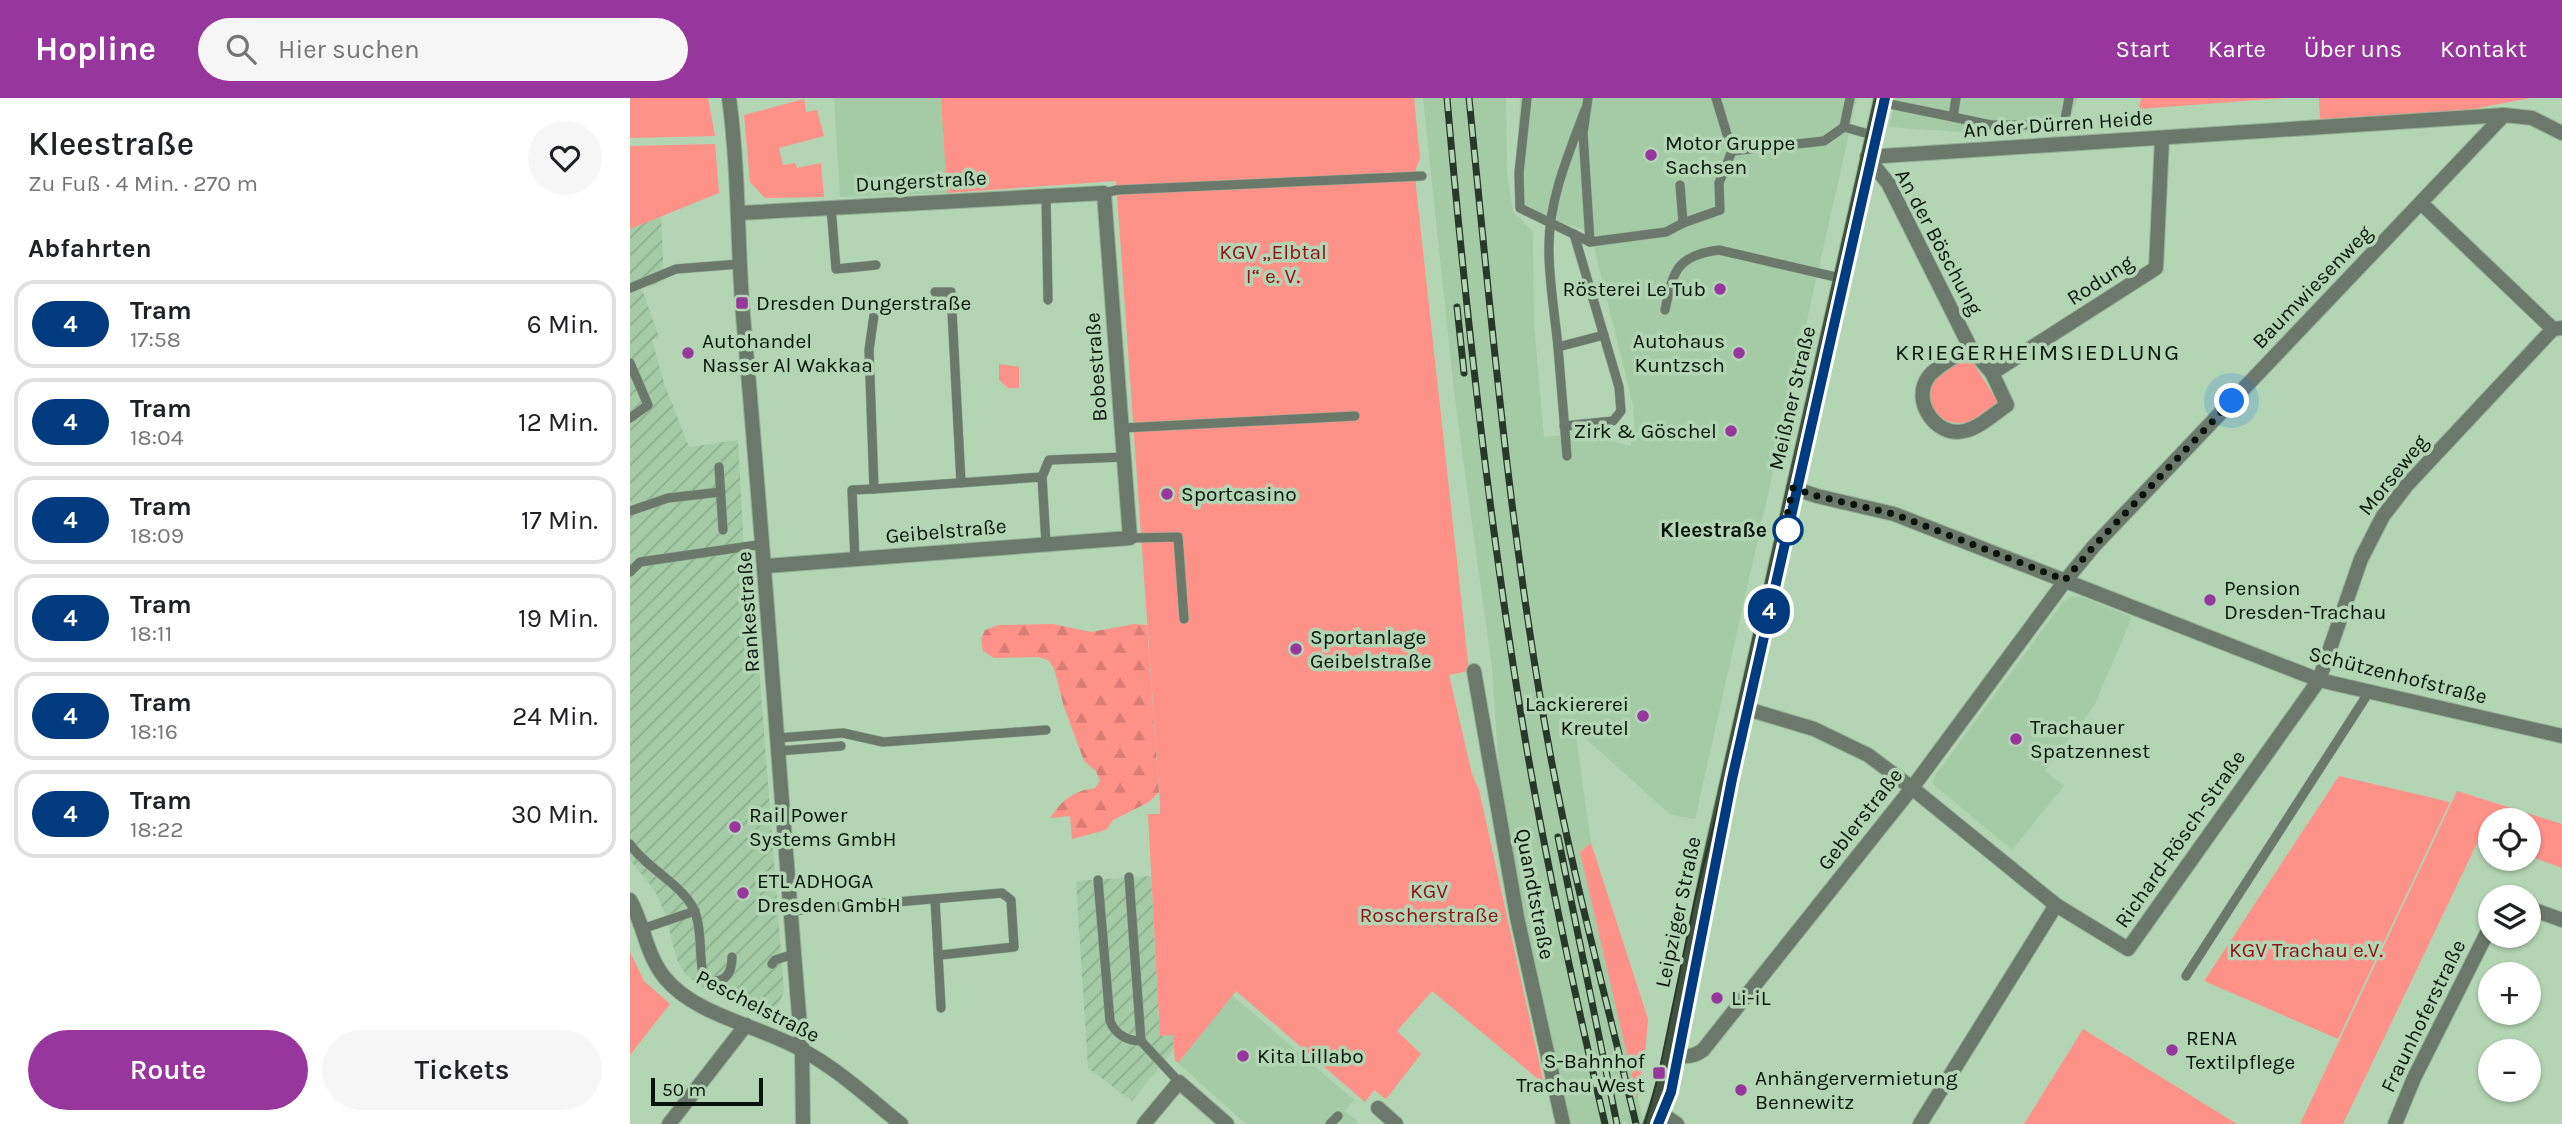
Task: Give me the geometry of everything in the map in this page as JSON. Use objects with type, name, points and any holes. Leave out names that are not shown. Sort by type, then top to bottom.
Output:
[{"type":"main road","name":"Meißner Straße","points":[[1744,708],[1880,100]]},
{"type":"main road","name":"Leipziger Straße","points":[[1653,1117],[1671,1054],[1744,708]]},
{"type":"street","name":"Rankestraße","points":[[729,98],[735,139],[740,264],[766,566],[802,1049],[803,1124]]},
{"type":"street","name":"An der Dürren Heide","points":[[1867,157],[2504,115],[2532,118],[2562,134]]},
{"type":"street","name":"Baumwiesenweg","points":[[2065,580],[2094,546],[2504,115]]},
{"type":"street","name":"Rodung","points":[[1992,373],[2156,268],[2161,138]]},
{"type":"street","name":"An der Böschung","points":[[1867,157],[1888,183],[1970,347],[1992,373],[2007,405],[1966,431],[1942,429],[1933,422],[1925,406],[1925,386],[1929,377],[1970,347]]},
{"type":"street","name":"Dungerstraße","points":[[740,212],[1104,193]]},
{"type":"street","name":"Bobestraße","points":[[1104,193],[1130,538]]},
{"type":"street","name":"Morseweg","points":[[2319,681],[2361,558],[2383,516],[2407,485],[2558,329],[2421,203]]},
{"type":"street","name":"Schützenhofstraße","points":[[1793,488],[1894,514],[2319,681],[2562,737]]},
{"type":"street","name":"Geibelstraße","points":[[766,566],[1130,538]]},
{"type":"street","name":"Geblerstraße","points":[[1671,1054],[1695,1056],[1703,1050],[1912,788],[2065,580]]},
{"type":"street","name":"Quandtstraße","points":[[1474,671],[1517,917],[1563,1124]]},
{"type":"street","name":"Richard-Rösch-Straße","points":[[2056,905],[2128,949],[2319,681]]},
{"type":"street","points":[[1744,708],[1814,729],[1868,755],[2056,905],[1920,1124]]},
{"type":"street","name":"Peschelstraße","points":[[630,900],[653,961],[666,979],[701,1005],[802,1049],[901,1124]]},
{"type":"street","points":[[2541,912],[2562,920]]},
{"type":"street","name":"Fraunhoferstraße","points":[[2395,1124],[2414,1078],[2479,948]]},
{"type":"street","points":[[669,1124],[746,1025]]},
{"type":"street","points":[[1144,1124],[1179,1082],[1227,1124]]},
{"type":"street","points":[[1378,1108],[1396,1124]]},
{"type":"street","points":[[1653,1117],[1676,1124]]},
{"type":"lane","points":[[1527,98],[1519,173],[1520,208],[1590,242],[1666,232],[1720,210],[1719,183],[1732,151],[1716,98]]},
{"type":"lane","points":[[1567,456],[1549,245],[1562,173],[1588,98]]},
{"type":"lane","points":[[1732,151],[1824,141],[1844,128],[1850,98]]},
{"type":"lane","points":[[1953,117],[1956,98]]},
{"type":"lane","points":[[1880,100],[1991,125],[2064,125],[2070,98]]},
{"type":"lane","points":[[1585,110],[1583,133],[1590,242]]},
{"type":"lane","points":[[1844,128],[1872,135]]},
{"type":"lane","points":[[1104,193],[1117,190],[1422,176]]},
{"type":"lane","points":[[1680,185],[1683,223]]},
{"type":"lane","points":[[1046,196],[1048,300]]},
{"type":"lane","points":[[831,207],[836,269],[876,265]]},
{"type":"lane","points":[[1564,426],[1613,421],[1621,411],[1619,387],[1574,234]]},
{"type":"lane","points":[[1665,310],[1672,277],[1677,267],[1688,258],[1706,252],[1720,250],[1840,278]]},
{"type":"lane","points":[[630,288],[676,269],[740,264]]},
{"type":"lane","points":[[935,292],[951,292],[961,483]]},
{"type":"lane","points":[[874,489],[869,350],[875,308]]},
{"type":"lane","points":[[1558,347],[1604,335]]},
{"type":"lane","points":[[630,363],[648,405],[630,418]]},
{"type":"lane","points":[[1122,428],[1355,416]]},
{"type":"lane","points":[[1046,544],[1042,477],[1049,460],[1124,457]]},
{"type":"lane","points":[[719,467],[723,530]]},
{"type":"lane","points":[[855,559],[852,490],[1042,477]]},
{"type":"lane","points":[[630,511],[668,498],[721,492]]},
{"type":"lane","points":[[1130,538],[1178,537],[1184,619]]},
{"type":"lane","points":[[632,566],[640,562],[764,544]]},
{"type":"lane","points":[[2186,976],[2369,692]]},
{"type":"lane","points":[[779,745],[843,733],[883,742],[1046,730]]},
{"type":"lane","points":[[779,745],[841,746]]},
{"type":"lane","points":[[630,844],[637,854],[682,893],[695,911],[703,974],[708,981],[728,976],[732,969],[732,957]]},
{"type":"lane","points":[[1129,877],[1141,1041],[1179,1082]]},
{"type":"lane","points":[[1098,880],[1110,1021],[1117,1033],[1130,1041],[1141,1041]]},
{"type":"lane","points":[[790,911],[1002,893],[1011,900],[1014,947],[940,955]]},
{"type":"lane","points":[[935,899],[941,1008]]},
{"type":"lane","points":[[642,929],[695,911]]},
{"type":"lane","points":[[772,964],[775,960],[794,954]]},
{"type":"lane","points":[[1330,1124],[1338,1116]]},
{"type":"shaded area","points":[[834,98],[941,98],[947,193],[840,197]]},
{"type":"shaded area","points":[[1423,98],[1506,98],[1507,172],[1513,211],[1533,232],[1534,324],[1544,437],[1583,433],[1630,446],[1635,433],[1633,405],[1590,232],[1515,208],[1520,98],[1857,98],[1695,819],[1671,815],[1575,729],[1591,843],[1580,852],[1644,1124],[1626,1124],[1625,1121],[1622,1124],[1571,1124],[1524,926],[1500,787],[1492,668],[1455,400]]},
{"type":"shaded area","points":[[1896,98],[2078,98],[2065,131],[1973,133],[1889,127]]},
{"type":"shaded area","points":[[661,216],[664,281],[642,289],[659,337],[652,340],[665,386],[689,447],[738,440],[746,590],[753,589],[784,991],[779,1004],[772,1010],[754,1010],[705,989],[686,975],[677,960],[665,914],[655,891],[630,860],[630,229]]},
{"type":"shaded area","name":"Trachauer Spatzennest","points":[[2072,596],[2082,597],[2132,617],[2094,706],[2045,771],[2064,786],[2012,850],[1933,784],[1934,777],[2063,602]]},
{"type":"shaded area","points":[[1151,876],[1160,1036],[1173,1035],[1174,1049],[1132,1101],[1088,1068],[1076,881]]},
{"type":"shaded area","name":"Kita Lillabo","points":[[1232,995],[1354,1100],[1345,1111],[1357,1124],[1246,1124],[1178,1063]]},
{"type":"green space","points":[[630,98],[708,98],[715,136],[630,138]]},
{"type":"green space","points":[[941,98],[1414,98],[1420,159],[1416,169],[1416,187],[1469,671],[1449,675],[1472,774],[1479,790],[1544,1084],[1432,991],[1397,1031],[1421,1054],[1386,1099],[1374,1090],[1365,1102],[1236,991],[1178,1063],[1175,1060],[1173,1035],[1160,1036],[1148,814],[1160,814],[1160,803],[1116,181],[947,193]]},
{"type":"green space","points":[[2141,98],[2284,98],[2139,109]]},
{"type":"green space","points":[[2319,98],[2530,98],[2463,111],[2320,119]]},
{"type":"green space","points":[[804,99],[806,112],[817,110],[824,136],[779,148],[783,165],[795,163],[797,168],[821,163],[824,197],[765,198],[750,182],[744,115]]},
{"type":"green space","points":[[715,144],[719,193],[630,229],[630,146]]},
{"type":"green space","points":[[1968,355],[1998,402],[1976,419],[1950,422],[1943,419],[1933,408],[1928,391],[1941,373]]},
{"type":"green space","points":[[999,364],[1019,367],[1019,388],[1008,388],[999,380]]},
{"type":"green space","points":[[1053,624],[1091,632],[1135,624],[1147,625],[1159,792],[1149,802],[1113,820],[1106,830],[1072,839],[1070,816],[1050,818],[1069,797],[1095,788],[1100,781],[1096,771],[1084,761],[1064,707],[1054,668],[1048,660],[1038,657],[994,658],[983,651],[981,639],[985,630],[998,625]]},
{"type":"green space","name":"KGV Trachau e.V.","points":[[2339,776],[2450,802],[2338,1039],[2204,981]]},
{"type":"green space","points":[[2457,791],[2511,808],[2478,808],[2478,841],[2343,1124],[2300,1124]]},
{"type":"green space","points":[[2541,817],[2562,824],[2562,868],[2541,860]]},
{"type":"green space","points":[[1591,843],[1648,1019],[1637,1098],[1580,852]]},
{"type":"green space","points":[[630,952],[644,981],[670,1004],[630,1055]]},
{"type":"green space","points":[[2083,1029],[2237,1124],[2024,1124]]},
{"type":"tram line","points":[[1645,1124],[1659,1073],[1696,894],[1720,800],[1877,98]]},
{"type":"tram line","name":"4","points":[[1658,1124],[1667,1105],[1679,1056],[1732,779],[1885,98]]},
{"type":"tram line","points":[[1658,1124],[1671,1092],[1722,833]]},
{"type":"railway","points":[[1447,98],[1480,425],[1514,669],[1535,797],[1605,1124]]},
{"type":"railway","points":[[1469,98],[1503,427],[1536,672],[1569,846],[1636,1124]]},
{"type":"railway","points":[[1457,307],[1464,373]]},
{"type":"railway","points":[[1558,837],[1617,1124]]},
{"type":"place","name":"Motor Gruppe Sachsen","points":[[1651,155]]},
{"type":"place","name":"Rösterei Le Tub","points":[[1720,289]]},
{"type":"place","name":"Dresden Dungerstraße","points":[[742,303]]},
{"type":"place","name":"Autohandel Nasser Al Wakkaa","points":[[688,353]]},
{"type":"place","name":"Autohaus Kuntzsch","points":[[1739,353]]},
{"type":"place","name":"Zirk & Göschel","points":[[1731,431]]},
{"type":"place","name":"Sportcasino","points":[[1167,494]]},
{"type":"place","name":"Kleestraße","points":[[1788,530]]},
{"type":"place","name":"Pension Dresden-Trachau","points":[[2210,600]]},
{"type":"place","name":"Sportanlage Geibelstraße","points":[[1296,649]]},
{"type":"place","name":"Lackiererei Kreutel","points":[[1643,716]]},
{"type":"place","name":"Trachauer Spatzennest","points":[[2016,739]]},
{"type":"place","name":"Rail Power Systems GmbH","points":[[735,827]]},
{"type":"place","name":"ETL ADHOGA Dresden GmbH","points":[[743,893]]},
{"type":"place","name":"Li-iL","points":[[1717,998]]},
{"type":"place","name":"RENA Textilpflege","points":[[2172,1050]]},
{"type":"place","name":"Kita Lillabo","points":[[1243,1056]]},
{"type":"place","name":"S-Bahnhof Trachau West","points":[[1659,1073]]},
{"type":"place","name":"Anhängervermietung Bennewitz","points":[[1741,1090]]},
{"type":"district","name":"KRIEGERHEIMSIEDLUNG","points":[[2038,352]]},
{"type":"route","points":[[1788,530],[1782,539],[1793,488],[1894,514],[2065,580],[2232,401]]},
{"type":"park label","name":"KGV „Elbtal I“ e. V.","points":[[1273,264]]},
{"type":"park label","name":"KGV Roscherstraße","points":[[1429,903]]}]
